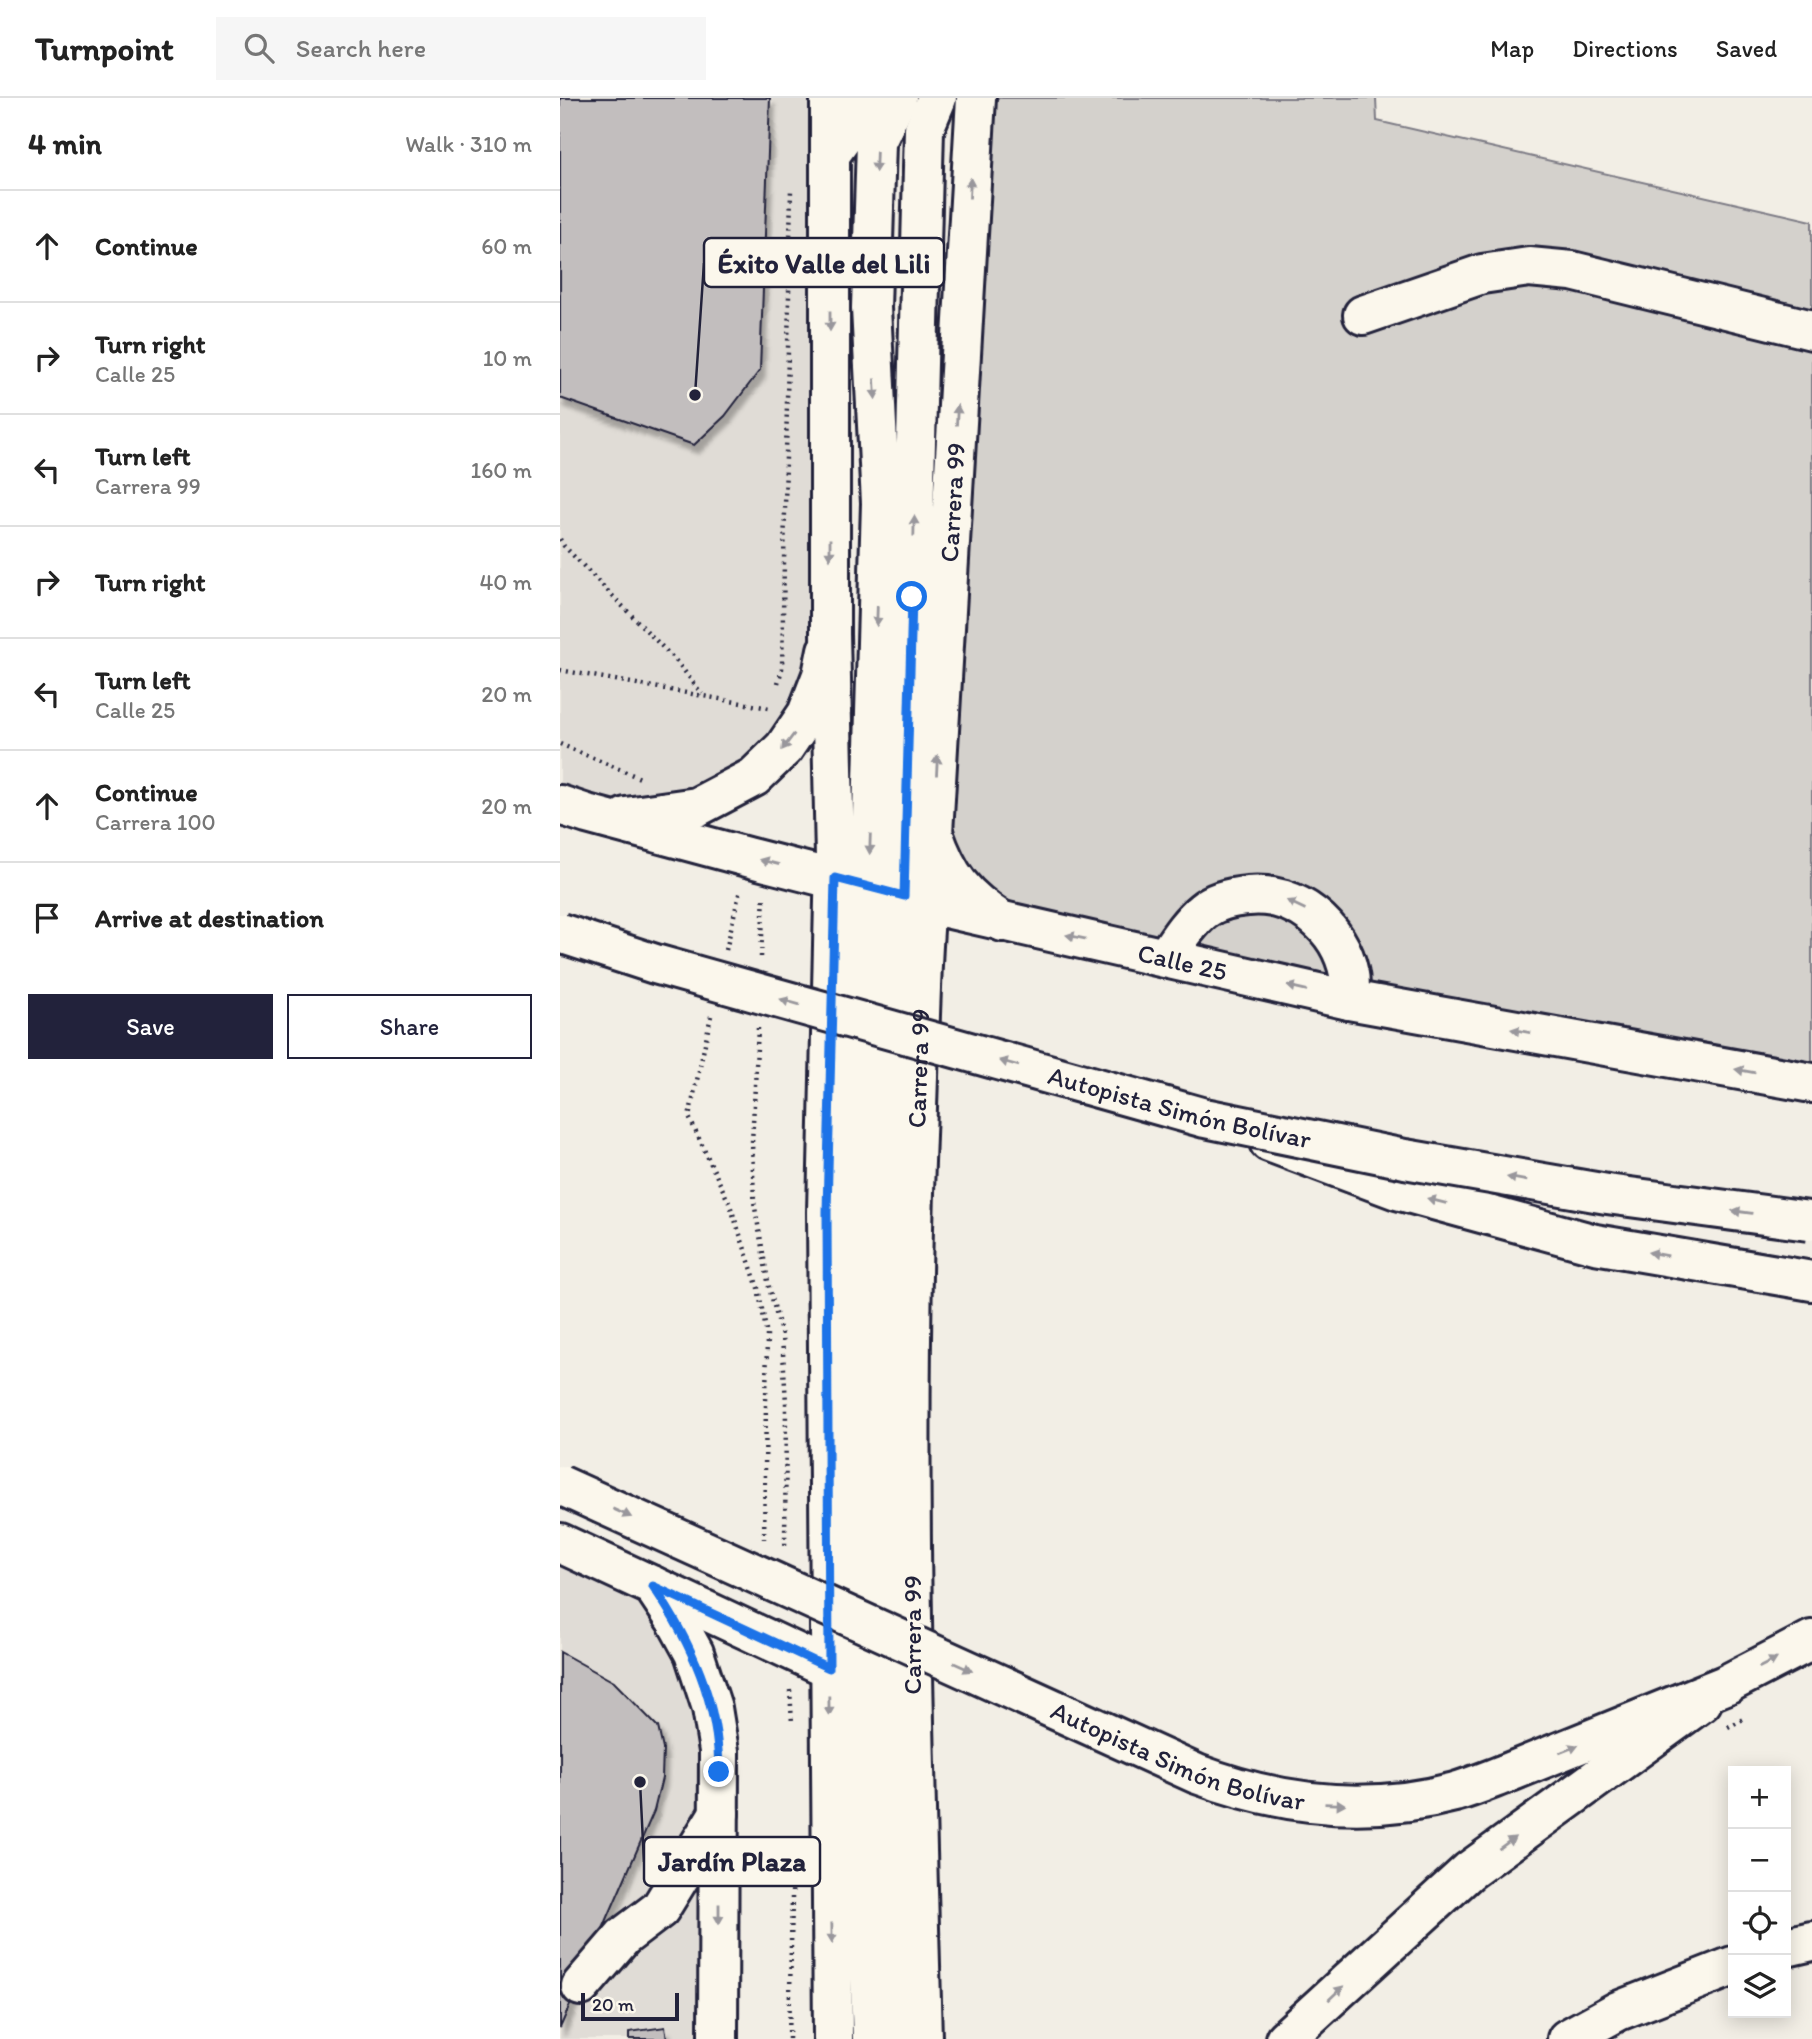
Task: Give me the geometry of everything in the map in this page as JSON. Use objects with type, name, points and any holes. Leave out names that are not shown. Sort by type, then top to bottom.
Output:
[{"type":"main road","name":"Carrera 99","points":[[830,98],[830,634],[884,891],[912,1240],[912,1695],[922,2039]]},
{"type":"main road","points":[[830,155],[871,98]]},
{"type":"main road","points":[[897,98],[876,142],[871,308],[881,503],[884,891],[891,1233],[890,1687],[902,2039]]},
{"type":"main road","points":[[872,2039],[860,1678],[855,1221],[884,891],[924,129],[937,98]]},
{"type":"main road","name":"Carrera 99","points":[[832,2039],[827,1212],[884,891],[933,833],[976,98]]},
{"type":"main road","points":[[1363,315],[1482,274],[1529,267],[1572,271],[1812,330]]},
{"type":"main road","points":[[573,810],[633,817],[697,807],[754,777],[784,748],[807,714],[822,675],[830,634]]},
{"type":"main road","name":"Calle 25","points":[[573,810],[1003,922],[1349,1000],[1812,1083]]},
{"type":"main road","points":[[933,833],[942,859],[956,884],[977,906],[1003,922]]},
{"type":"main road","points":[[1167,957],[1204,909],[1232,897],[1262,894],[1292,902],[1318,918],[1324,925],[1337,941],[1350,974],[1349,1000]]},
{"type":"main road","name":"Autopista Simón Bolívar","points":[[560,933],[669,968],[1205,1118],[1405,1160],[1607,1194],[1811,1221]]},
{"type":"main road","points":[[1205,1118],[1397,1190],[1595,1244],[1805,1279]]},
{"type":"main road","name":"Autopista Simón Bolívar","points":[[560,1485],[1197,1774],[1229,1786],[1299,1801],[1363,1805],[1424,1798],[1456,1791],[1506,1774],[1725,1685],[1812,1640]]},
{"type":"main road","points":[[560,1543],[829,1668]]},
{"type":"main road","points":[[653,1586],[694,1653],[712,1708],[719,1751],[718,2039]]},
{"type":"main road","points":[[1285,2039],[1469,1871],[1725,1685]]},
{"type":"main road","points":[[581,1986],[623,1937],[660,1909],[719,1813]]},
{"type":"main road","points":[[1791,1946],[1812,1941]]},
{"type":"main road","points":[[1567,2039],[1618,2011],[1728,1968]]},
{"type":"path","points":[[762,718],[770,709],[782,669],[791,182]]},
{"type":"path","points":[[560,539],[678,663],[702,695]]},
{"type":"path","points":[[560,670],[770,709]]},
{"type":"path","points":[[560,744],[642,779]]},
{"type":"path","points":[[724,961],[757,859]]},
{"type":"path","points":[[757,859],[761,968]]},
{"type":"path","points":[[712,1013],[688,1117],[730,1205],[758,1289],[768,1335],[764,1541]]},
{"type":"path","points":[[758,1022],[752,1142],[754,1202],[769,1287],[782,1336],[786,1403],[785,1550]]},
{"type":"path","points":[[787,1647],[793,1736]]},
{"type":"path","points":[[789,2039],[793,1845]]},
{"type":"shaded area","points":[[560,98],[830,98],[830,634],[807,714],[697,807],[560,805]]},
{"type":"shaded area","points":[[976,98],[1376,98],[1377,121],[1812,221],[1812,1083],[1166,957],[927,877]]},
{"type":"shaded area","points":[[560,1543],[653,1586],[694,1653],[718,2039],[560,2039]]},
{"type":"building","points":[[560,98],[770,98],[760,370],[725,416],[694,445],[560,398]]},
{"type":"building","points":[[560,1652],[614,1682],[658,1727],[663,1749],[662,1778],[654,1811],[560,2028]]},
{"type":"building","points":[[665,2027],[667,2039],[629,2039],[629,2032]]},
{"type":"place","name":"Éxito Valle del Lili","points":[[695,395]]},
{"type":"place","name":"Jardín Plaza","points":[[640,1782]]},
{"type":"route","points":[[719,1772],[719,1751],[712,1708],[694,1653],[653,1586],[829,1668],[827,1212],[835,878],[904,896],[912,597]]}]
